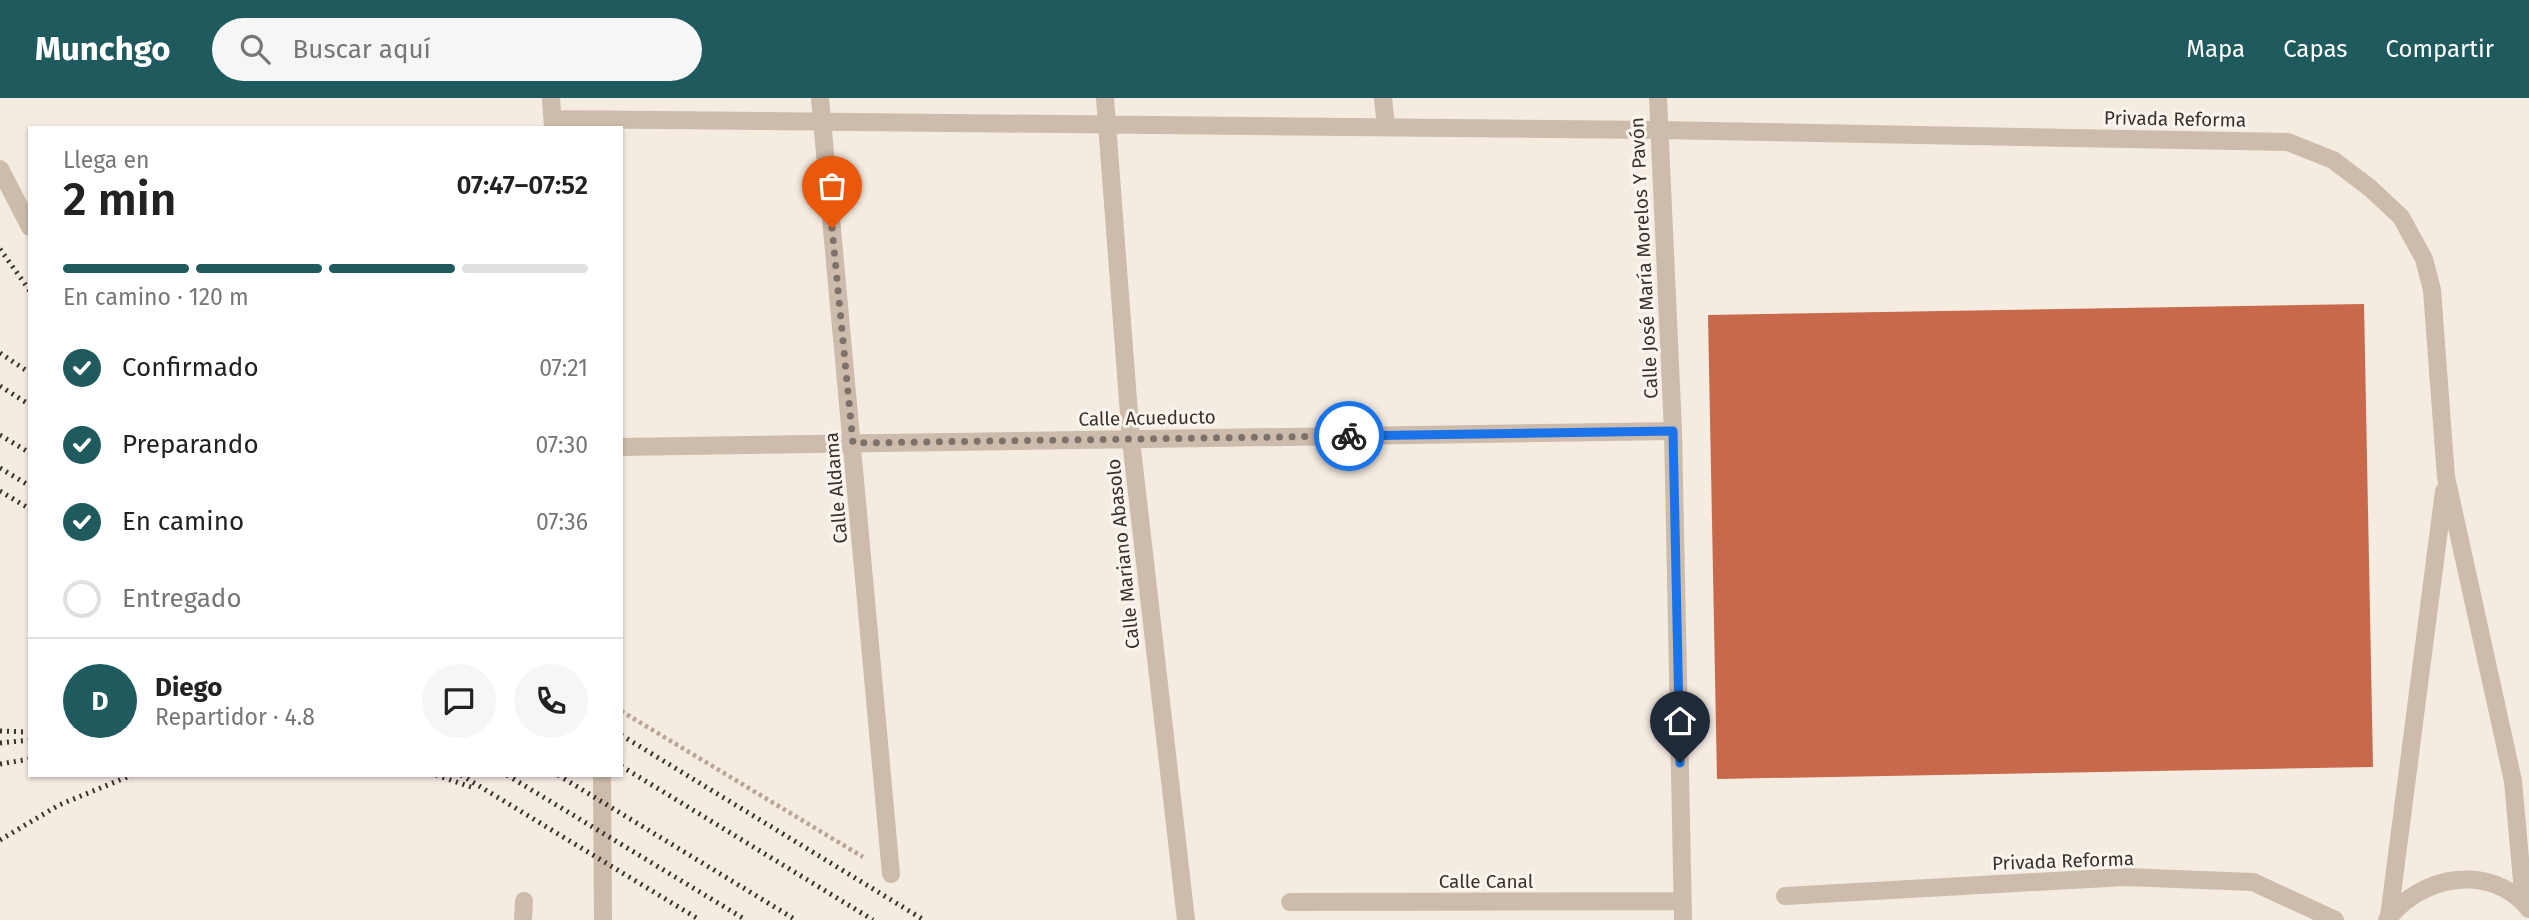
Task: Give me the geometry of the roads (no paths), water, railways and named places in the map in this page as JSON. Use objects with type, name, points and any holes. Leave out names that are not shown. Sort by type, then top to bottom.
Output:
[{"type":"street","points":[[551,98],[553,123]]},
{"type":"street","name":"Calle Aldama","points":[[820,98],[891,874]]},
{"type":"street","name":"Calle Mariano Abasolo","points":[[1105,98],[1131,440],[1186,920]]},
{"type":"street","points":[[1384,98],[1386,127]]},
{"type":"street","name":"Calle José María Morelos Y Pavón","points":[[1658,98],[1657,130],[1673,431],[1683,920]]},
{"type":"street","name":"Privada Reforma","points":[[553,123],[822,121],[1386,127],[2288,142],[2333,160],[2401,217],[2424,259],[2432,290],[2446,477],[2514,781],[2529,829]]},
{"type":"street","points":[[0,169],[28,223]]},
{"type":"street","name":"Calle Acueducto","points":[[623,447],[1673,431]]},
{"type":"street","name":"Privada Reforma","points":[[2388,919],[2446,477]]},
{"type":"street","points":[[602,777],[603,920]]},
{"type":"street","name":"Privada Reforma","points":[[2514,781],[2527,906]]},
{"type":"street","name":"Privada Reforma","points":[[1784,896],[2125,877],[2253,882],[2335,920]]},
{"type":"street","name":"Privada Reforma","points":[[2388,919],[2407,898],[2428,885],[2454,879],[2479,880],[2503,889],[2527,906]]},
{"type":"street","points":[[523,920],[524,901]]},
{"type":"street","name":"Calle Canal","points":[[1290,902],[1682,901]]},
{"type":"railway","points":[[0,249],[28,288]]},
{"type":"railway","points":[[0,353],[28,372]]},
{"type":"railway","points":[[0,386],[28,404]]},
{"type":"railway","points":[[0,435],[28,452]]},
{"type":"railway","points":[[0,468],[28,485]]},
{"type":"railway","points":[[0,491],[28,508]]},
{"type":"railway","points":[[0,731],[26,732]]},
{"type":"railway","points":[[623,736],[924,920]]},
{"type":"railway","points":[[0,743],[28,740]]},
{"type":"railway","points":[[0,764],[28,759]]},
{"type":"railway","points":[[623,767],[873,920]]},
{"type":"railway","points":[[0,840],[59,805],[127,777]]},
{"type":"railway","points":[[442,777],[471,787]]},
{"type":"railway","points":[[464,777],[700,920]]},
{"type":"railway","points":[[510,777],[746,920]]},
{"type":"railway","points":[[561,777],[796,920]]}]
